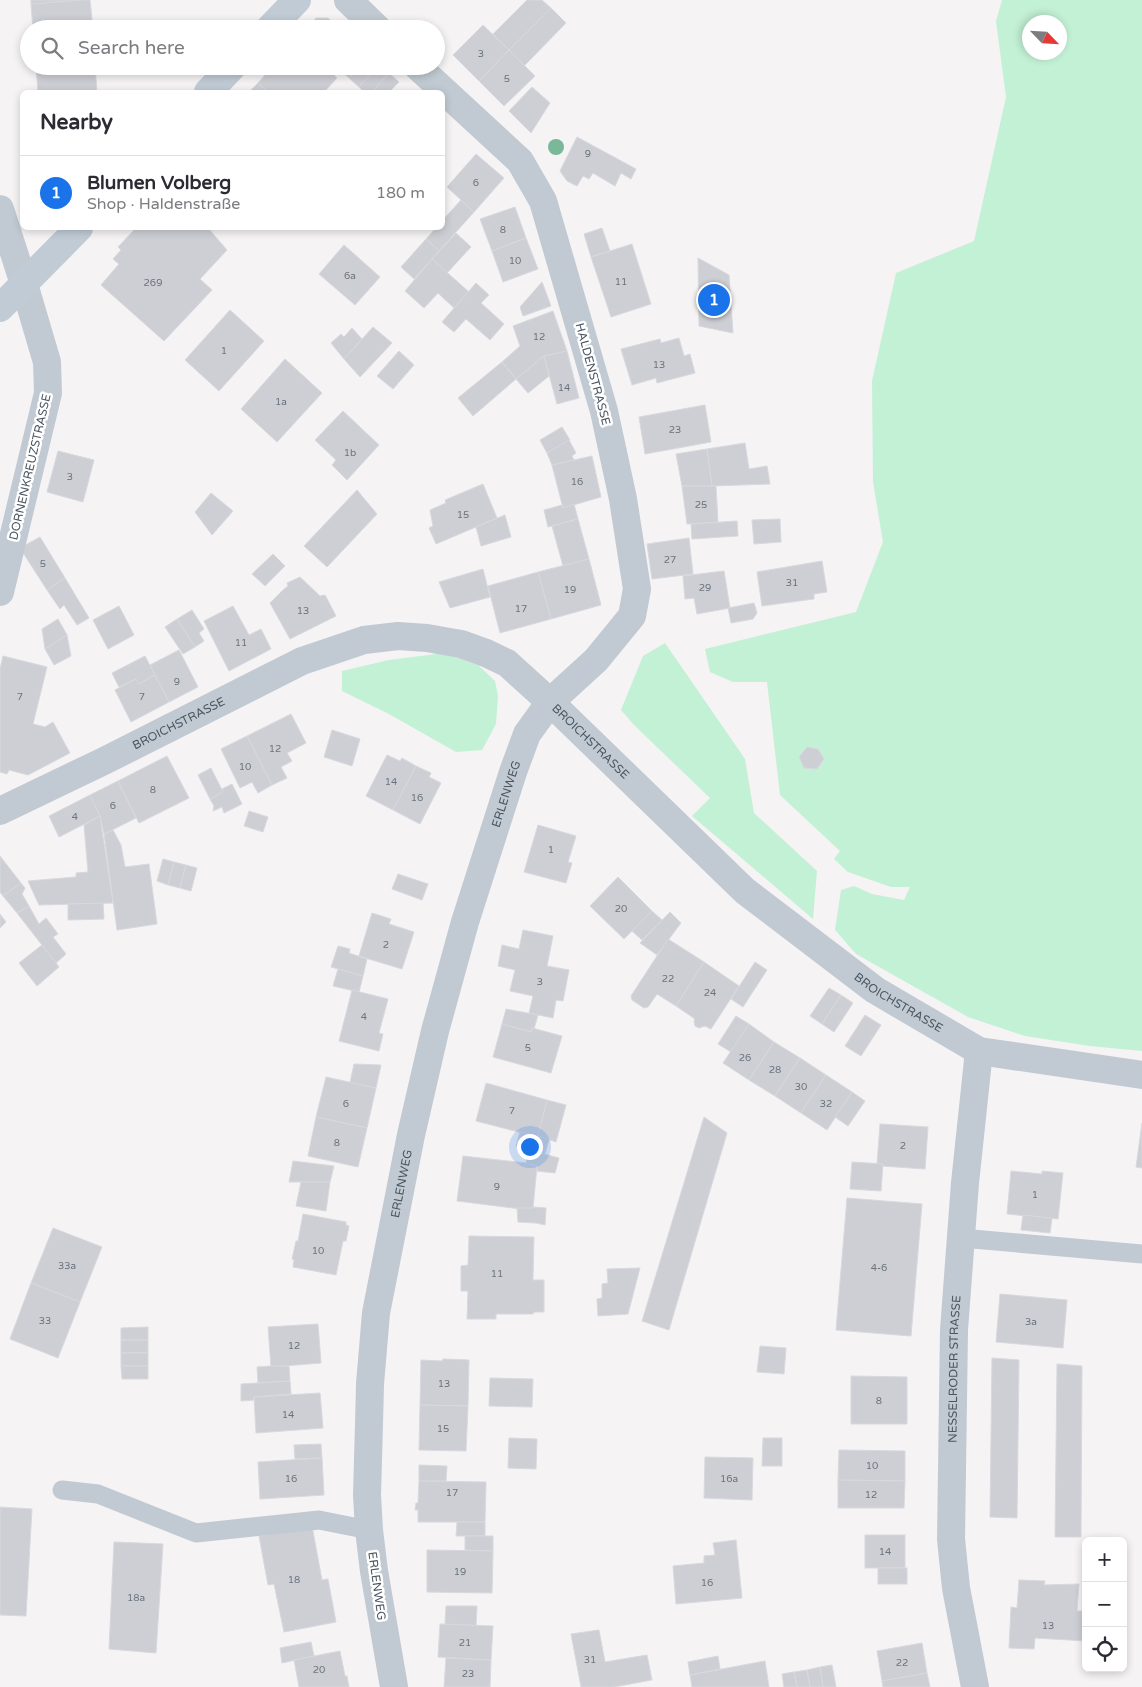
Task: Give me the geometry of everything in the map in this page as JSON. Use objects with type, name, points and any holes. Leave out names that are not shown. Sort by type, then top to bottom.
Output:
[{"type":"main road","points":[[278,20],[297,0]]},
{"type":"main road","points":[[210,90],[225,75]]},
{"type":"main road","points":[[0,308],[77,230]]},
{"type":"street","points":[[348,0],[369,20]]},
{"type":"street","name":"HALDENSTRASSE","points":[[427,75],[443,90]]},
{"type":"street","name":"HALDENSTRASSE","points":[[445,92],[520,161],[543,200],[604,411],[623,498],[637,589],[632,616],[596,660],[550,702]]},
{"type":"street","name":"DORNENKREUZSTRASSE","points":[[0,209],[47,362],[48,393],[0,592]]},
{"type":"street","name":"BROICHSTRASSE","points":[[0,811],[165,731],[302,661],[364,640],[398,636],[428,638],[461,644],[506,663],[550,702],[745,891],[875,990],[979,1051],[1014,1058],[1142,1075]]},
{"type":"street","name":"ERLENWEG","points":[[394,1687],[374,1571],[367,1495],[370,1384],[376,1313],[411,1136],[435,1031],[465,922],[527,734],[550,702]]},
{"type":"street","name":"NESSELRODER STRASSE","points":[[975,1687],[956,1588],[950,1538],[953,1339],[965,1183],[979,1051]]},
{"type":"lane","points":[[961,1238],[1142,1254]]},
{"type":"lane","points":[[62,1490],[98,1494],[196,1533],[319,1520],[369,1530]]},
{"type":"green space","points":[[1002,0],[1142,0],[1142,1051],[1090,1046],[1025,1036],[968,1017],[856,954],[835,930],[841,890],[854,886],[872,894],[904,900],[910,887],[891,887],[848,872],[834,859],[840,851],[780,795],[767,682],[733,682],[710,672],[705,649],[856,612],[883,542],[873,482],[872,381],[896,273],[974,241],[1006,97],[996,21]]},
{"type":"green space","points":[[665,643],[745,759],[754,813],[817,871],[813,919],[692,816],[710,798],[634,725],[621,710],[643,656]]},
{"type":"green space","points":[[444,653],[478,665],[495,681],[498,696],[496,724],[482,750],[456,752],[389,714],[342,691],[342,671],[389,660]]},
{"type":"building","points":[[31,0],[83,0],[31,4]]},
{"type":"building","points":[[90,0],[92,20],[32,20],[31,4]]},
{"type":"building","points":[[527,0],[542,0],[551,8],[509,50],[493,34]]},
{"type":"building","points":[[551,8],[566,23],[524,66],[509,50]]},
{"type":"building","points":[[316,18],[328,18],[330,20],[314,20]]},
{"type":"building","points":[[483,25],[509,50],[479,81],[453,55]]},
{"type":"building","points":[[509,50],[535,76],[504,106],[479,81]]},
{"type":"building","points":[[37,75],[96,75],[97,90],[38,90]]},
{"type":"building","points":[[265,75],[334,75],[337,78],[326,90],[266,90],[258,83]]},
{"type":"building","points":[[352,75],[369,75],[359,87],[349,78]]},
{"type":"building","points":[[369,75],[387,75],[374,90],[362,90],[359,87]]},
{"type":"building","points":[[387,75],[391,75],[399,82],[391,90],[374,90]]},
{"type":"building","points":[[258,83],[266,90],[251,90]]},
{"type":"building","points":[[532,87],[550,103],[531,133],[509,111]]},
{"type":"building","points":[[577,137],[636,169],[631,179],[621,173],[615,186],[593,173],[589,179],[583,176],[577,186],[567,181],[560,171]]},
{"type":"building","points":[[476,154],[504,178],[474,212],[447,187]]},
{"type":"building","points":[[461,200],[474,212],[439,251],[426,239],[434,230],[445,230],[445,218]]},
{"type":"building","points":[[515,207],[526,238],[492,251],[480,219]]},
{"type":"building","points":[[602,228],[610,251],[591,257],[584,234]]},
{"type":"building","points":[[134,230],[210,230],[227,250],[200,279],[212,290],[164,341],[101,285],[119,264],[113,259],[121,250],[118,247]]},
{"type":"building","points":[[456,233],[471,247],[447,273],[432,259]]},
{"type":"building","points":[[526,238],[538,269],[503,282],[492,251]]},
{"type":"building","points":[[426,239],[439,251],[414,279],[401,267]]},
{"type":"building","points":[[632,244],[651,304],[611,317],[591,257]]},
{"type":"building","points":[[344,245],[380,277],[355,305],[319,274]]},
{"type":"building","points":[[698,258],[729,275],[733,333],[699,326]]},
{"type":"building","points":[[432,259],[469,292],[454,308],[438,293],[424,308],[405,291]]},
{"type":"building","points":[[542,282],[551,306],[523,316],[520,307]]},
{"type":"building","points":[[476,283],[489,295],[481,303],[504,324],[490,340],[466,319],[454,332],[442,322]]},
{"type":"building","points":[[230,310],[264,341],[219,391],[185,360]]},
{"type":"building","points":[[553,311],[567,351],[544,356],[516,379],[502,362],[520,346],[513,326]]},
{"type":"building","points":[[373,327],[392,343],[360,377],[344,359]]},
{"type":"building","points":[[352,328],[362,339],[344,359],[331,343],[341,334],[344,337]]},
{"type":"building","points":[[679,338],[684,356],[690,354],[695,373],[657,383],[656,378],[632,385],[621,349],[660,339],[661,343]]},
{"type":"building","points":[[399,351],[414,365],[393,389],[377,376]]},
{"type":"building","points":[[567,351],[579,398],[557,404],[544,356]]},
{"type":"building","points":[[544,356],[549,376],[528,393],[516,379]]},
{"type":"building","points":[[285,359],[322,393],[277,442],[241,409]]},
{"type":"building","points":[[502,362],[516,379],[473,416],[458,398]]},
{"type":"building","points":[[705,405],[711,442],[645,454],[639,417]]},
{"type":"building","points":[[343,411],[379,445],[347,480],[332,465],[336,460],[315,440]]},
{"type":"building","points":[[562,427],[570,440],[547,453],[540,440]]},
{"type":"building","points":[[569,440],[576,453],[572,456],[574,460],[552,465],[547,453]]},
{"type":"building","points":[[745,443],[749,469],[767,466],[770,484],[712,486],[707,449]]},
{"type":"building","points":[[707,449],[712,486],[682,486],[676,454]]},
{"type":"building","points":[[58,451],[94,460],[83,502],[47,492]]},
{"type":"building","points":[[592,456],[601,497],[563,508],[552,465]]},
{"type":"building","points":[[483,484],[497,518],[436,544],[429,528],[433,526],[430,510],[446,503],[445,500]]},
{"type":"building","points":[[682,486],[716,486],[718,522],[687,524]]},
{"type":"building","points":[[357,490],[377,514],[327,567],[304,546]]},
{"type":"building","points":[[211,493],[233,511],[212,535],[195,512]]},
{"type":"building","points":[[574,504],[578,519],[548,527],[544,510],[562,505],[563,508]]},
{"type":"building","points":[[505,515],[511,537],[481,546],[476,527]]},
{"type":"building","points":[[578,519],[589,559],[563,566],[552,526]]},
{"type":"building","points":[[780,519],[781,542],[754,544],[752,520]]},
{"type":"building","points":[[737,521],[738,536],[692,539],[691,524]]},
{"type":"building","points":[[40,537],[65,578],[47,590],[20,548]]},
{"type":"building","points":[[689,538],[693,574],[652,579],[647,544]]},
{"type":"building","points":[[273,554],[285,566],[265,586],[252,574]]},
{"type":"building","points":[[589,559],[601,605],[551,619],[538,572]]},
{"type":"building","points":[[822,561],[827,592],[814,594],[814,599],[762,606],[757,572]]},
{"type":"building","points":[[483,569],[490,597],[450,608],[439,582]]},
{"type":"building","points":[[724,571],[730,608],[697,614],[694,598],[685,599],[683,576]]},
{"type":"building","points":[[538,572],[551,619],[500,633],[488,586]]},
{"type":"building","points":[[300,577],[320,596],[325,595],[336,616],[290,639],[270,603],[288,586],[287,583]]},
{"type":"building","points":[[65,578],[89,618],[77,625],[64,605],[60,609],[47,590]]},
{"type":"building","points":[[754,603],[757,613],[753,619],[731,623],[728,608]]},
{"type":"building","points":[[119,606],[134,635],[108,649],[93,620]]},
{"type":"building","points":[[233,606],[249,635],[261,629],[271,649],[229,671],[204,621]]},
{"type":"building","points":[[192,610],[204,629],[199,633],[204,641],[195,647],[177,619]]},
{"type":"building","points":[[58,619],[67,635],[45,649],[42,629]]},
{"type":"building","points":[[177,619],[195,647],[183,654],[165,627]]},
{"type":"building","points":[[67,635],[71,656],[54,665],[45,649]]},
{"type":"building","points":[[179,650],[198,687],[169,702],[150,665]]},
{"type":"building","points":[[3,656],[47,667],[33,724],[45,727],[53,722],[70,753],[28,775],[9,770],[7,774],[0,772],[0,669]]},
{"type":"building","points":[[145,656],[155,675],[139,684],[136,679],[119,687],[112,673]]},
{"type":"building","points":[[155,675],[169,702],[131,722],[115,690],[136,679],[139,684]]},
{"type":"building","points":[[291,714],[306,743],[287,753],[292,761],[281,767],[287,778],[272,785],[247,736]]},
{"type":"building","points":[[332,730],[360,739],[352,766],[324,757]]},
{"type":"building","points":[[247,736],[272,785],[258,793],[252,782],[240,788],[221,749]]},
{"type":"building","points":[[807,747],[818,749],[824,759],[817,769],[804,768],[799,757]]},
{"type":"building","points":[[387,755],[400,761],[402,758],[416,766],[393,810],[366,796]]},
{"type":"building","points":[[167,756],[189,798],[139,823],[118,781]]},
{"type":"building","points":[[416,766],[431,773],[429,777],[441,783],[420,824],[393,810]]},
{"type":"building","points":[[211,768],[223,792],[210,799],[198,775]]},
{"type":"building","points":[[118,781],[136,818],[104,834],[100,816],[90,795]]},
{"type":"building","points":[[232,784],[242,804],[224,813],[222,807],[213,811],[214,806],[210,799],[223,792],[222,789]]},
{"type":"building","points":[[90,795],[100,816],[59,837],[49,816]]},
{"type":"building","points":[[249,811],[268,817],[263,832],[244,826]]},
{"type":"building","points":[[100,816],[113,903],[39,905],[28,881],[76,877],[76,873],[88,872],[84,825]]},
{"type":"building","points":[[538,825],[576,836],[568,862],[572,863],[566,883],[524,872]]},
{"type":"building","points":[[113,830],[121,845],[125,867],[149,864],[157,924],[117,930],[104,834]]},
{"type":"building","points":[[0,856],[21,883],[3,896],[0,892]]},
{"type":"building","points":[[163,859],[174,862],[168,885],[157,881]]},
{"type":"building","points":[[174,862],[186,865],[180,888],[168,885]]},
{"type":"building","points":[[186,865],[197,868],[191,891],[180,888]]},
{"type":"building","points":[[398,874],[428,884],[422,900],[392,889]]},
{"type":"building","points":[[618,877],[652,911],[624,939],[590,906]]},
{"type":"building","points":[[21,883],[25,888],[22,894],[29,906],[17,913],[3,896]]},
{"type":"building","points":[[103,903],[104,919],[68,920],[68,904]]},
{"type":"building","points":[[29,906],[39,924],[46,918],[58,934],[53,937],[66,954],[56,963],[17,913]]},
{"type":"building","points":[[652,911],[662,920],[642,940],[632,931]]},
{"type":"building","points":[[670,912],[681,923],[657,955],[640,943]]},
{"type":"building","points":[[372,913],[391,919],[389,924],[414,932],[402,969],[359,956]]},
{"type":"building","points":[[0,914],[6,922],[0,928]]},
{"type":"building","points":[[523,930],[553,936],[547,966],[569,970],[563,1001],[556,1000],[553,1018],[529,1013],[533,996],[510,991],[515,970],[498,966],[502,945],[519,949]]},
{"type":"building","points":[[668,939],[704,962],[676,1006],[657,994],[648,1007],[644,1008],[632,1000],[631,996]]},
{"type":"building","points":[[42,945],[59,967],[37,986],[19,963]]},
{"type":"building","points":[[338,946],[350,949],[349,953],[367,959],[363,976],[331,967]]},
{"type":"building","points":[[704,962],[739,986],[711,1029],[705,1026],[699,1028],[695,1026],[695,1019],[676,1006]]},
{"type":"building","points":[[755,962],[767,970],[743,1007],[731,999]]},
{"type":"building","points":[[338,969],[363,976],[359,992],[333,986]]},
{"type":"building","points":[[829,988],[841,995],[822,1024],[810,1016]]},
{"type":"building","points":[[352,990],[388,999],[379,1033],[383,1034],[379,1051],[339,1041]]},
{"type":"building","points":[[841,995],[853,1003],[834,1032],[822,1024]]},
{"type":"building","points":[[506,1009],[538,1015],[534,1029],[532,1028],[531,1032],[502,1024]]},
{"type":"building","points":[[865,1015],[881,1025],[861,1056],[845,1046]]},
{"type":"building","points":[[736,1016],[749,1024],[731,1052],[718,1044]]},
{"type":"building","points":[[502,1024],[531,1032],[532,1028],[562,1036],[551,1073],[493,1057]]},
{"type":"building","points":[[749,1024],[774,1042],[749,1080],[723,1063]]},
{"type":"building","points":[[774,1042],[800,1058],[775,1096],[749,1080]]},
{"type":"building","points":[[800,1058],[826,1075],[801,1113],[775,1096]]},
{"type":"building","points":[[354,1064],[381,1065],[376,1088],[350,1083]]},
{"type":"building","points":[[826,1075],[852,1092],[827,1130],[801,1113]]},
{"type":"building","points":[[326,1077],[376,1088],[367,1128],[316,1117]]},
{"type":"building","points":[[486,1083],[547,1100],[538,1137],[476,1121]]},
{"type":"building","points":[[852,1092],[865,1101],[848,1126],[835,1117]]},
{"type":"building","points":[[547,1100],[566,1105],[556,1142],[538,1136]]},
{"type":"building","points":[[316,1117],[367,1128],[358,1167],[308,1156]]},
{"type":"building","points":[[704,1117],[727,1133],[669,1330],[642,1321]]},
{"type":"building","points":[[1142,1123],[1142,1168],[1136,1167]]},
{"type":"building","points":[[880,1124],[928,1127],[925,1169],[877,1164]]},
{"type":"building","points":[[520,1132],[549,1139],[545,1154],[516,1146]]},
{"type":"building","points":[[529,1150],[559,1158],[555,1173],[537,1171],[537,1166],[526,1163]]},
{"type":"building","points":[[463,1156],[537,1166],[533,1208],[521,1209],[457,1201]]},
{"type":"building","points":[[293,1161],[334,1166],[330,1182],[289,1182]]},
{"type":"building","points":[[852,1162],[883,1164],[881,1191],[850,1189]]},
{"type":"building","points":[[1011,1171],[1042,1174],[1042,1171],[1063,1173],[1058,1219],[1007,1214]]},
{"type":"building","points":[[301,1182],[330,1182],[326,1211],[296,1206]]},
{"type":"building","points":[[847,1198],[922,1204],[911,1336],[836,1330]]},
{"type":"building","points":[[517,1208],[546,1208],[545,1225],[518,1222]]},
{"type":"building","points":[[303,1214],[346,1222],[346,1225],[349,1226],[346,1241],[343,1241],[336,1275],[293,1267],[294,1260],[292,1259],[296,1241],[298,1241]]},
{"type":"building","points":[[1023,1215],[1052,1218],[1050,1233],[1021,1230]]},
{"type":"building","points":[[53,1228],[102,1247],[80,1302],[31,1283]]},
{"type":"building","points":[[469,1236],[534,1237],[533,1280],[544,1280],[544,1312],[534,1312],[533,1314],[496,1314],[496,1319],[467,1319],[468,1291],[461,1291],[461,1266],[468,1265]]},
{"type":"building","points":[[640,1268],[628,1314],[598,1316],[597,1299],[602,1298],[602,1284],[608,1283],[607,1269]]},
{"type":"building","points":[[31,1283],[80,1302],[58,1358],[10,1339]]},
{"type":"building","points":[[1000,1294],[1067,1300],[1063,1348],[996,1342]]},
{"type":"building","points":[[318,1324],[321,1363],[271,1367],[268,1327]]},
{"type":"building","points":[[148,1327],[148,1340],[121,1340],[121,1328]]},
{"type":"building","points":[[121,1340],[148,1340],[148,1353],[121,1353]]},
{"type":"building","points":[[760,1346],[786,1348],[784,1374],[757,1372]]},
{"type":"building","points":[[121,1353],[148,1353],[148,1366],[121,1366]]},
{"type":"building","points":[[992,1358],[1019,1360],[1017,1518],[990,1517]]},
{"type":"building","points":[[443,1359],[469,1360],[468,1406],[420,1405],[421,1360],[442,1361]]},
{"type":"building","points":[[1057,1364],[1082,1366],[1081,1537],[1055,1537]]},
{"type":"building","points":[[121,1366],[148,1366],[148,1379],[122,1379]]},
{"type":"building","points":[[289,1366],[290,1381],[258,1383],[257,1367]]},
{"type":"building","points":[[851,1376],[907,1377],[907,1424],[851,1424]]},
{"type":"building","points":[[490,1378],[533,1379],[532,1407],[489,1406]]},
{"type":"building","points":[[290,1381],[291,1394],[254,1397],[254,1400],[241,1401],[241,1384]]},
{"type":"building","points":[[320,1393],[323,1428],[256,1433],[254,1397]]},
{"type":"building","points":[[420,1405],[468,1406],[466,1451],[419,1450]]},
{"type":"building","points":[[509,1438],[537,1439],[536,1469],[508,1468]]},
{"type":"building","points":[[763,1438],[782,1438],[782,1466],[762,1466]]},
{"type":"building","points":[[321,1444],[322,1458],[295,1459],[294,1445]]},
{"type":"building","points":[[839,1450],[905,1451],[905,1481],[838,1480]]},
{"type":"building","points":[[705,1457],[753,1458],[752,1500],[704,1498]]},
{"type":"building","points":[[322,1458],[324,1495],[260,1499],[258,1462]]},
{"type":"building","points":[[419,1465],[447,1466],[446,1481],[419,1481]]},
{"type":"building","points":[[838,1480],[905,1481],[904,1508],[838,1508]]},
{"type":"building","points":[[419,1481],[486,1482],[485,1522],[418,1522],[418,1510],[415,1510],[416,1503],[418,1503]]},
{"type":"building","points":[[0,1507],[32,1509],[26,1616],[0,1615]]},
{"type":"building","points":[[457,1522],[485,1522],[485,1536],[456,1536]]},
{"type":"building","points":[[312,1526],[322,1580],[328,1579],[336,1622],[284,1632],[274,1584],[268,1585],[259,1536]]},
{"type":"building","points":[[865,1535],[905,1535],[905,1568],[865,1568]]},
{"type":"building","points":[[465,1536],[493,1536],[493,1551],[465,1550]]},
{"type":"building","points":[[736,1540],[742,1598],[676,1604],[673,1566],[704,1563],[704,1556],[715,1555],[713,1543]]},
{"type":"building","points":[[114,1542],[163,1544],[156,1653],[109,1649]]},
{"type":"building","points":[[427,1550],[493,1551],[492,1593],[427,1592]]},
{"type":"building","points":[[878,1568],[907,1568],[907,1584],[878,1584]]},
{"type":"building","points":[[1019,1580],[1045,1581],[1044,1585],[1079,1584],[1077,1611],[1082,1611],[1082,1641],[1035,1638],[1034,1649],[1009,1648],[1011,1607],[1017,1608]]},
{"type":"building","points":[[446,1606],[477,1606],[476,1626],[445,1624]]},
{"type":"building","points":[[440,1624],[493,1626],[491,1660],[438,1657]]},
{"type":"building","points":[[599,1630],[605,1662],[647,1655],[652,1680],[614,1687],[581,1687],[571,1634]]},
{"type":"building","points":[[311,1642],[314,1656],[282,1663],[280,1648]]},
{"type":"building","points":[[922,1643],[927,1673],[882,1681],[877,1651]]},
{"type":"building","points":[[340,1651],[349,1687],[299,1687],[294,1660]]},
{"type":"building","points":[[718,1656],[720,1669],[690,1675],[688,1662]]},
{"type":"building","points":[[446,1658],[491,1660],[490,1687],[444,1687]]},
{"type":"building","points":[[765,1661],[769,1687],[692,1687],[690,1675]]},
{"type":"building","points":[[832,1665],[836,1687],[823,1687],[820,1667]]},
{"type":"building","points":[[820,1667],[823,1687],[810,1687],[807,1670]]},
{"type":"building","points":[[807,1670],[810,1687],[797,1687],[794,1672]]},
{"type":"building","points":[[794,1672],[797,1687],[784,1687],[782,1674]]},
{"type":"building","points":[[927,1673],[930,1687],[883,1687],[882,1681]]},
{"type":"place","name":"Blumen Volberg","points":[[714,300]]}]
